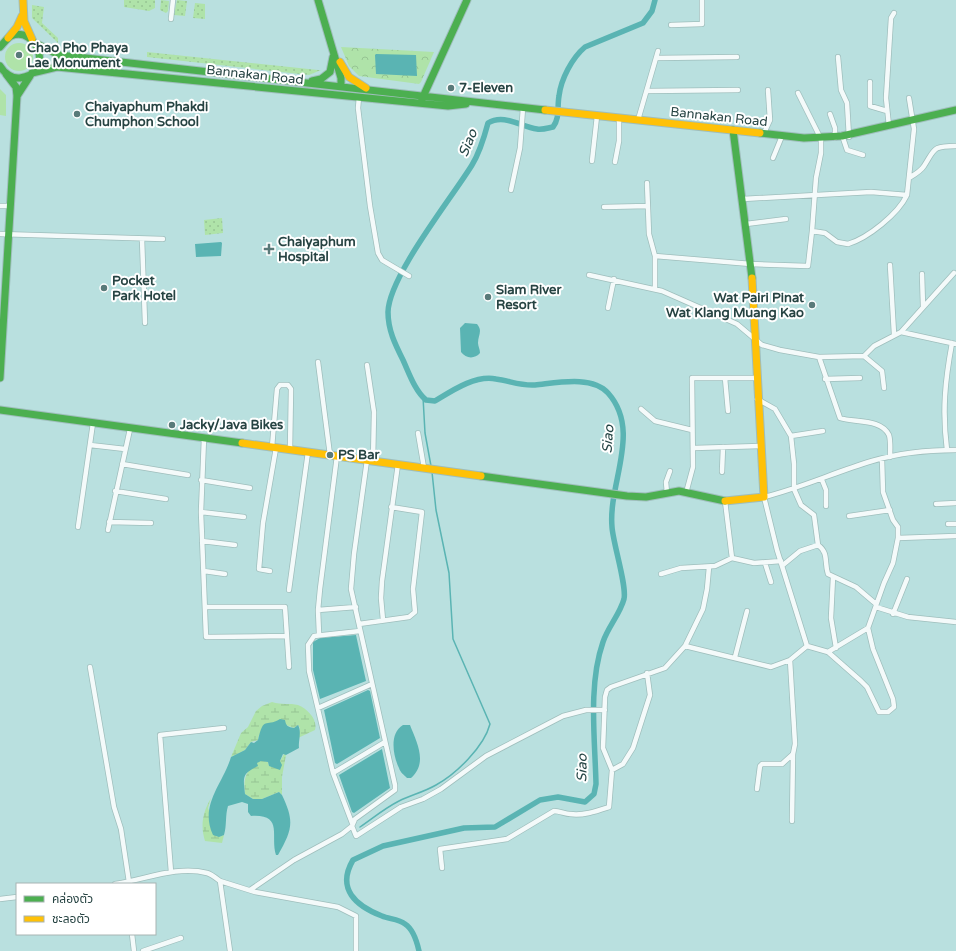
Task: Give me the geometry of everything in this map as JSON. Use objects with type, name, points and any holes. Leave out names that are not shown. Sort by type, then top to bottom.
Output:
[{"type":"street","points":[[17,96],[40,64],[41,57],[26,29],[22,16],[23,0]]},
{"type":"street","points":[[171,19],[173,0]]},
{"type":"street","points":[[318,0],[341,78],[340,95]]},
{"type":"street","points":[[422,99],[467,0]]},
{"type":"street","points":[[671,25],[702,24],[702,0]]},
{"type":"street","points":[[889,126],[886,98],[891,18],[894,13]]},
{"type":"street","points":[[3,43],[17,27],[22,16]]},
{"type":"street","points":[[3,43],[20,35],[34,42]]},
{"type":"street","name":"Bannakan Road","points":[[34,42],[48,51],[59,55],[370,89],[422,99]]},
{"type":"street","points":[[300,82],[321,79],[330,72],[334,62],[333,49]]},
{"type":"street","points":[[333,49],[349,76],[359,85],[370,89]]},
{"type":"street","points":[[638,120],[658,51]]},
{"type":"street","points":[[656,58],[737,57]]},
{"type":"street","points":[[838,57],[841,90],[847,103],[842,138]]},
{"type":"street","points":[[110,72],[111,61]]},
{"type":"street","name":"Bannakan Road","points":[[2,69],[18,78],[57,67],[359,97],[422,99],[476,103],[821,139],[842,138],[956,110]]},
{"type":"street","points":[[0,378],[2,301],[9,234],[17,96],[16,87],[2,69]]},
{"type":"street","points":[[187,80],[188,69]]},
{"type":"street","points":[[282,89],[283,80]]},
{"type":"street","points":[[870,82],[870,106],[887,111]]},
{"type":"street","points":[[647,91],[738,90]]},
{"type":"street","points":[[764,133],[770,120],[768,90]]},
{"type":"street","points":[[656,256],[751,264],[808,266],[816,178],[821,154],[821,139],[798,93]]},
{"type":"street","points":[[359,97],[358,108],[366,176],[378,253],[382,260],[410,276]]},
{"type":"street","points":[[812,231],[825,233],[837,242],[852,242],[890,218],[904,203],[907,195],[914,129],[909,98]]},
{"type":"street","points":[[511,190],[520,148],[523,108]]},
{"type":"street","points":[[830,114],[835,128],[848,150],[863,155]]},
{"type":"street","points":[[592,161],[597,116]]},
{"type":"street","points":[[615,162],[619,141],[619,118]]},
{"type":"street","points":[[733,130],[751,264],[757,399],[764,497],[807,646]]},
{"type":"street","points":[[773,158],[782,136]]},
{"type":"street","points":[[909,178],[924,167],[934,150],[947,146],[956,146]]},
{"type":"street","points":[[647,183],[649,234],[656,256],[655,289]]},
{"type":"street","points":[[742,200],[871,192],[907,195]]},
{"type":"street","points":[[0,206],[11,206]]},
{"type":"street","points":[[604,207],[648,206]]},
{"type":"street","points":[[746,224],[786,219]]},
{"type":"street","points":[[0,234],[163,239]]},
{"type":"street","points":[[142,239],[144,323]]},
{"type":"street","points":[[890,266],[894,334]]},
{"type":"street","points":[[901,332],[954,272]]},
{"type":"street","points":[[922,274],[923,306]]},
{"type":"street","points":[[589,275],[614,279],[655,289],[737,324],[762,345],[819,357],[864,356],[882,371],[884,388]]},
{"type":"street","points":[[608,308],[614,279]]},
{"type":"street","points":[[864,356],[874,346],[894,334],[901,332],[954,344],[944,387],[944,428],[947,450]]},
{"type":"street","points":[[819,357],[825,379],[840,418],[876,425],[885,431],[890,442],[890,458]]},
{"type":"street","points":[[318,362],[333,456],[318,610],[319,634]]},
{"type":"street","points":[[250,890],[294,860],[321,847],[352,828],[363,812],[395,790],[351,589],[354,554],[370,461],[375,441],[374,412],[367,365]]},
{"type":"street","points":[[686,493],[693,467],[694,448],[692,430],[692,378],[756,378]]},
{"type":"street","points":[[725,378],[728,411]]},
{"type":"street","points":[[825,379],[860,378]]},
{"type":"street","points":[[270,571],[259,568],[263,524],[274,448],[277,389],[280,385],[288,385],[291,389],[290,450]]},
{"type":"street","points":[[757,399],[775,408],[791,436],[794,464],[794,489],[801,505],[814,515],[818,545],[825,551],[826,569],[828,574],[856,587],[876,605],[893,614],[956,622]]},
{"type":"street","points":[[641,409],[655,420],[692,430]]},
{"type":"street","points":[[0,410],[130,429],[398,464],[605,494],[646,497],[667,493],[686,493],[708,499],[725,501],[764,497],[794,489],[882,459],[929,450],[956,450]]},
{"type":"street","points":[[78,527],[93,423]]},
{"type":"street","points":[[108,530],[115,492],[130,429]]},
{"type":"street","points":[[791,436],[823,432]]},
{"type":"street","points":[[418,433],[426,468]]},
{"type":"street","points":[[204,438],[201,480],[201,512],[206,637],[287,636]]},
{"type":"street","points":[[90,445],[125,449]]},
{"type":"street","points":[[694,448],[760,446]]},
{"type":"street","points":[[722,472],[723,448]]},
{"type":"street","points":[[289,590],[308,452]]},
{"type":"street","points":[[807,646],[828,652],[867,687],[879,712],[888,712],[894,707],[893,698],[873,649],[868,628],[893,563],[898,538],[898,527],[893,520],[883,492],[882,459]]},
{"type":"street","points":[[122,464],[188,475]]},
{"type":"street","points":[[383,620],[381,587],[398,464]]},
{"type":"street","points":[[667,493],[666,482],[670,471]]},
{"type":"street","points":[[201,480],[250,488]]},
{"type":"street","points":[[822,480],[826,490],[826,506]]},
{"type":"street","points":[[115,492],[166,499]]},
{"type":"street","points":[[725,501],[732,558]]},
{"type":"street","points":[[936,504],[956,503]]},
{"type":"street","points":[[359,624],[409,617],[414,614],[413,589],[423,516],[421,511],[391,507]]},
{"type":"street","points":[[849,516],[890,510]]},
{"type":"street","points":[[201,512],[244,517]]},
{"type":"street","points":[[109,522],[151,523]]},
{"type":"street","points":[[948,524],[956,524]]},
{"type":"street","points":[[898,538],[956,536]]},
{"type":"street","points":[[202,541],[235,545]]},
{"type":"street","points":[[661,574],[681,568],[715,566],[732,558],[754,563],[782,563],[800,551],[818,545]]},
{"type":"street","points":[[765,563],[771,582]]},
{"type":"street","points":[[442,868],[440,849],[507,839],[554,811],[563,811],[569,814],[590,813],[609,807],[612,770],[603,748],[604,710],[607,690],[611,687],[665,668],[685,646],[703,609],[709,567]]},
{"type":"street","points":[[204,571],[225,574]]},
{"type":"street","points":[[833,577],[831,618],[836,648]]},
{"type":"street","points":[[893,614],[907,579]]},
{"type":"street","points":[[206,607],[285,607],[289,667]]},
{"type":"street","points":[[318,610],[356,607]]},
{"type":"street","points":[[735,657],[747,611]]},
{"type":"street","points":[[828,652],[868,628]]},
{"type":"street","points":[[360,631],[319,634],[311,638],[308,645],[309,671],[333,773],[356,836],[405,805],[422,799],[442,789],[486,756],[563,716],[586,710],[604,710]]},
{"type":"street","points":[[685,646],[735,657],[766,667],[779,666],[790,660],[807,646]]},
{"type":"street","points":[[790,660],[795,737],[793,754],[792,821]]},
{"type":"street","points":[[90,667],[114,807],[121,829],[126,883],[172,872],[196,871],[208,873],[220,881],[250,890],[338,907],[356,916],[356,951]]},
{"type":"street","points":[[612,770],[623,764],[633,748],[650,695],[647,674]]},
{"type":"street","points":[[318,708],[372,684]]},
{"type":"street","points":[[172,872],[160,735],[224,728]]},
{"type":"street","points":[[333,773],[385,742]]},
{"type":"street","points":[[757,789],[760,766],[762,764],[782,764],[793,754]]},
{"type":"street","points":[[220,881],[230,951]]},
{"type":"street","points":[[0,899],[16,897]]},
{"type":"street","points":[[132,935],[134,951]]},
{"type":"street","points":[[142,951],[181,938]]},
{"type":"green space","points":[[124,0],[155,0],[155,8],[149,11],[124,7]]},
{"type":"green space","points":[[161,0],[169,1],[168,11],[166,13],[160,10]]},
{"type":"green space","points":[[177,0],[187,1],[185,16],[174,15]]},
{"type":"green space","points":[[195,3],[205,4],[205,19],[193,18]]},
{"type":"green space","points":[[32,5],[44,7],[42,23],[58,38],[58,43],[32,18]]},
{"type":"green space","points":[[19,43],[29,47],[33,57],[29,67],[19,71],[9,67],[5,57],[9,47]]},
{"type":"green space","points":[[341,47],[434,52],[419,84],[359,76],[349,66]]},
{"type":"green space","points":[[147,52],[321,70],[309,75],[147,57]]},
{"type":"green space","points":[[0,89],[6,95],[6,116],[0,115]]},
{"type":"green space","points":[[222,218],[223,233],[205,235],[204,220]]},
{"type":"green space","points":[[272,702],[295,704],[302,707],[309,712],[314,719],[316,726],[315,730],[298,738],[300,728],[298,725],[294,728],[286,725],[259,735],[258,740],[251,742],[245,750],[231,757],[241,733],[248,727],[256,711],[262,706]]},
{"type":"green space","points":[[284,754],[286,755],[282,777],[282,795],[279,792],[262,799],[253,799],[245,794],[245,779],[249,770],[261,760],[268,762],[269,766],[274,766],[280,761]]},
{"type":"green space","points":[[211,798],[208,808],[219,837],[224,835],[222,843],[205,841],[203,835],[203,819]]},
{"type":"water","points":[[376,54],[416,55],[417,76],[376,74]]},
{"type":"water","points":[[221,242],[221,256],[196,257],[195,244]]},
{"type":"water","points":[[465,323],[477,324],[480,329],[478,343],[480,353],[473,357],[465,356],[461,352],[460,328]]},
{"type":"water","points":[[356,635],[366,681],[320,699],[313,670],[313,642],[320,638]]},
{"type":"water","points":[[368,690],[370,691],[380,738],[337,764],[335,763],[324,710]]},
{"type":"water","points":[[280,719],[285,720],[287,725],[290,727],[294,728],[298,725],[300,731],[299,748],[286,755],[283,754],[280,761],[282,765],[280,770],[269,766],[268,762],[261,761],[257,763],[258,766],[246,774],[244,779],[245,794],[253,799],[262,799],[279,792],[286,804],[290,819],[289,832],[278,855],[276,855],[274,828],[272,822],[261,816],[251,816],[248,812],[248,804],[242,802],[228,806],[224,835],[219,837],[213,835],[209,824],[209,814],[210,804],[231,757],[245,750],[251,742],[254,743],[258,740],[264,725]]},
{"type":"water","points":[[403,725],[410,725],[420,753],[419,766],[411,778],[407,778],[400,771],[394,751],[394,739],[396,733]]},
{"type":"water","points":[[382,749],[390,788],[354,813],[352,812],[339,775]]},
{"type":"waterway","name":"Siao","points":[[419,951],[414,936],[408,926],[403,922],[373,912],[357,902],[351,895],[347,880],[348,870],[353,860],[383,846],[464,828],[495,827],[540,800],[558,797],[585,802],[594,794],[596,784],[594,731],[595,676],[603,642],[620,610],[624,599],[624,585],[612,527],[614,493],[623,440],[622,424],[618,408],[608,393],[601,387],[593,384],[583,382],[563,382],[530,385],[488,378],[464,384],[435,401],[426,400],[413,382],[392,337],[388,319],[391,297],[409,259],[475,160],[482,145],[488,123],[500,119],[537,129],[553,127],[557,120],[559,96],[562,83],[568,69],[580,52],[585,47],[643,23],[652,11],[655,0]]},
{"type":"waterway","points":[[423,397],[425,433],[431,466]]},
{"type":"waterway","points":[[360,827],[394,804],[431,787],[452,774],[476,751],[487,733],[490,724],[453,639],[449,573],[436,510],[432,472]]},
{"type":"traffic: fast","points":[[318,0],[341,78],[341,86]]},
{"type":"traffic: fast","points":[[422,99],[467,0]]},
{"type":"traffic: fast","points":[[0,47],[11,36],[20,34],[28,37],[34,43],[40,60],[37,68],[31,74],[20,78],[14,78],[8,75],[0,66]]},
{"type":"traffic: fast","points":[[37,44],[59,55],[545,110]]},
{"type":"traffic: fast","points":[[312,81],[321,79],[330,72],[333,57]]},
{"type":"traffic: fast","points":[[32,73],[57,67],[448,106],[466,104]]},
{"type":"traffic: fast","points":[[0,378],[17,96],[16,87],[6,74]]},
{"type":"traffic: fast","points":[[17,96],[30,76]]},
{"type":"traffic: fast","points":[[760,133],[804,138],[842,136],[956,110]]},
{"type":"traffic: fast","points":[[733,130],[752,278]]},
{"type":"traffic: fast","points":[[0,410],[242,443]]},
{"type":"traffic: fast","points":[[481,476],[627,496],[646,497],[679,491],[725,501]]},
{"type":"traffic: slow","points":[[23,0],[24,21],[32,39]]},
{"type":"traffic: slow","points":[[8,38],[17,27],[22,16]]},
{"type":"traffic: slow","points":[[340,62],[349,77],[366,88]]},
{"type":"traffic: slow","points":[[545,110],[760,133]]},
{"type":"traffic: slow","points":[[725,501],[764,497],[752,278]]},
{"type":"traffic: slow","points":[[242,443],[481,476]]},
{"type":"place","name":"Chao Pho Phaya Lae Monument","points":[[19,55]]},
{"type":"place","name":"7-Eleven","points":[[451,88]]},
{"type":"place","name":"Chaiyaphum Phakdi Chumphon School","points":[[77,114]]},
{"type":"place","name":"Chaiyaphum Hospital","points":[[269,249]]},
{"type":"place","name":"Pocket Park Hotel","points":[[104,288]]},
{"type":"place","name":"Siam River Resort","points":[[488,297]]},
{"type":"place","name":"Wat Pairi Pinat Wat Klang Muang Kao","points":[[812,305]]},
{"type":"place","name":"Jacky/Java Bikes","points":[[172,425]]},
{"type":"place","name":"PS Bar","points":[[330,455]]}]
